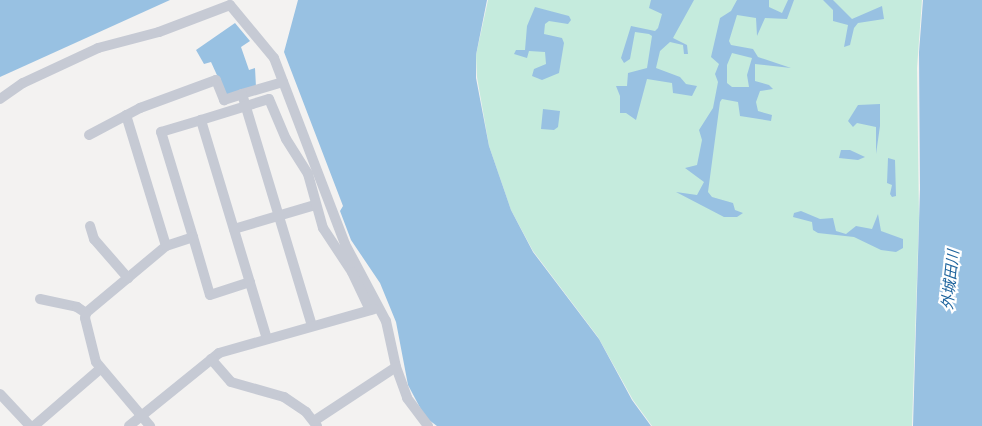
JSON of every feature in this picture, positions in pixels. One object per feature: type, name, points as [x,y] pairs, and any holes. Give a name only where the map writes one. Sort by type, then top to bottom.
[{"type":"street","points":[[0,99],[23,84],[98,48],[159,32],[228,4],[274,58],[345,244],[375,309]]},
{"type":"street","points":[[89,135],[126,115],[216,80],[224,100],[283,82]]},
{"type":"street","points":[[242,94],[312,326]]},
{"type":"street","points":[[250,282],[210,295],[161,132],[269,99],[286,139],[308,174],[323,228],[375,309],[386,320],[396,367],[407,398],[428,426]]},
{"type":"street","points":[[126,115],[166,246]]},
{"type":"street","points":[[201,120],[267,339]]},
{"type":"street","points":[[234,229],[316,204]]},
{"type":"street","points":[[90,226],[94,239],[128,278]]},
{"type":"street","points":[[86,313],[166,246],[193,237]]},
{"type":"street","points":[[40,299],[77,307],[86,313],[93,354],[100,369],[150,426]]},
{"type":"street","points":[[129,426],[219,353],[375,309]]},
{"type":"street","points":[[211,359],[231,382],[284,397],[316,423],[396,367]]},
{"type":"street","points":[[34,426],[100,369]]},
{"type":"street","points":[[0,394],[30,426]]},
{"type":"green space","points":[[488,0],[922,0],[917,68],[919,219],[912,426],[652,426],[633,400],[598,337],[533,251],[511,210],[489,146],[477,77],[476,55]]},
{"type":"water","points":[[0,0],[170,0],[0,77]]},
{"type":"water","points":[[298,0],[487,0],[476,55],[476,78],[489,146],[511,210],[533,252],[599,339],[632,400],[651,426],[437,426],[425,417],[408,385],[396,322],[380,283],[351,240],[340,211],[343,206],[284,52]]},
{"type":"water","points":[[651,0],[694,0],[673,38],[687,45],[688,54],[684,54],[683,45],[670,42],[660,51],[656,68],[680,77],[686,84],[697,86],[692,96],[673,93],[672,83],[647,79],[636,120],[626,113],[620,113],[620,96],[616,86],[627,86],[628,73],[647,68],[652,36],[649,34],[635,32],[630,59],[624,63],[621,58],[631,26],[655,31],[658,28],[662,14],[649,8]]},
{"type":"water","points":[[737,0],[769,0],[769,7],[782,13],[788,0],[794,0],[787,19],[765,18],[757,36],[756,18],[737,15],[729,41],[731,45],[753,49],[758,57],[791,68],[755,64],[755,81],[769,85],[773,89],[760,91],[756,102],[758,111],[772,115],[771,121],[740,116],[738,102],[722,99],[720,102],[708,192],[712,197],[733,203],[735,210],[743,213],[737,217],[724,217],[676,192],[697,195],[704,182],[685,168],[697,165],[702,140],[699,130],[713,108],[718,82],[715,74],[719,64],[711,57],[720,18],[731,11]],"holes":[[[732,53],[752,58],[747,75],[749,87],[732,87],[727,83],[727,65]]]},
{"type":"water","points":[[823,0],[833,0],[852,19],[882,6],[884,19],[858,23],[854,28],[850,45],[844,47],[848,25],[833,21],[833,10]]},
{"type":"water","name":"外城田川","points":[[923,0],[982,0],[982,426],[913,426],[920,189],[919,52]]},
{"type":"water","points":[[535,7],[569,16],[571,20],[568,24],[549,21],[545,24],[544,34],[562,38],[564,43],[559,73],[542,80],[532,76],[534,69],[546,64],[545,52],[529,51],[527,58],[514,54],[516,50],[525,50],[527,26]]},
{"type":"water","points":[[235,23],[250,41],[241,47],[249,70],[255,68],[256,87],[226,95],[211,62],[204,64],[196,50]]},
{"type":"water","points":[[880,104],[880,126],[876,154],[876,127],[857,123],[853,127],[848,121],[858,105]]},
{"type":"water","points":[[543,109],[560,111],[558,127],[554,130],[541,129]]},
{"type":"water","points":[[841,150],[850,150],[865,157],[858,160],[839,158]]},
{"type":"water","points":[[888,158],[895,160],[896,196],[892,197],[890,194],[892,185],[887,183]]},
{"type":"water","points":[[801,211],[820,219],[833,218],[836,231],[846,234],[856,226],[872,229],[878,214],[881,231],[903,239],[903,248],[896,252],[881,250],[854,237],[818,233],[813,230],[812,222],[793,217],[794,213]]}]
